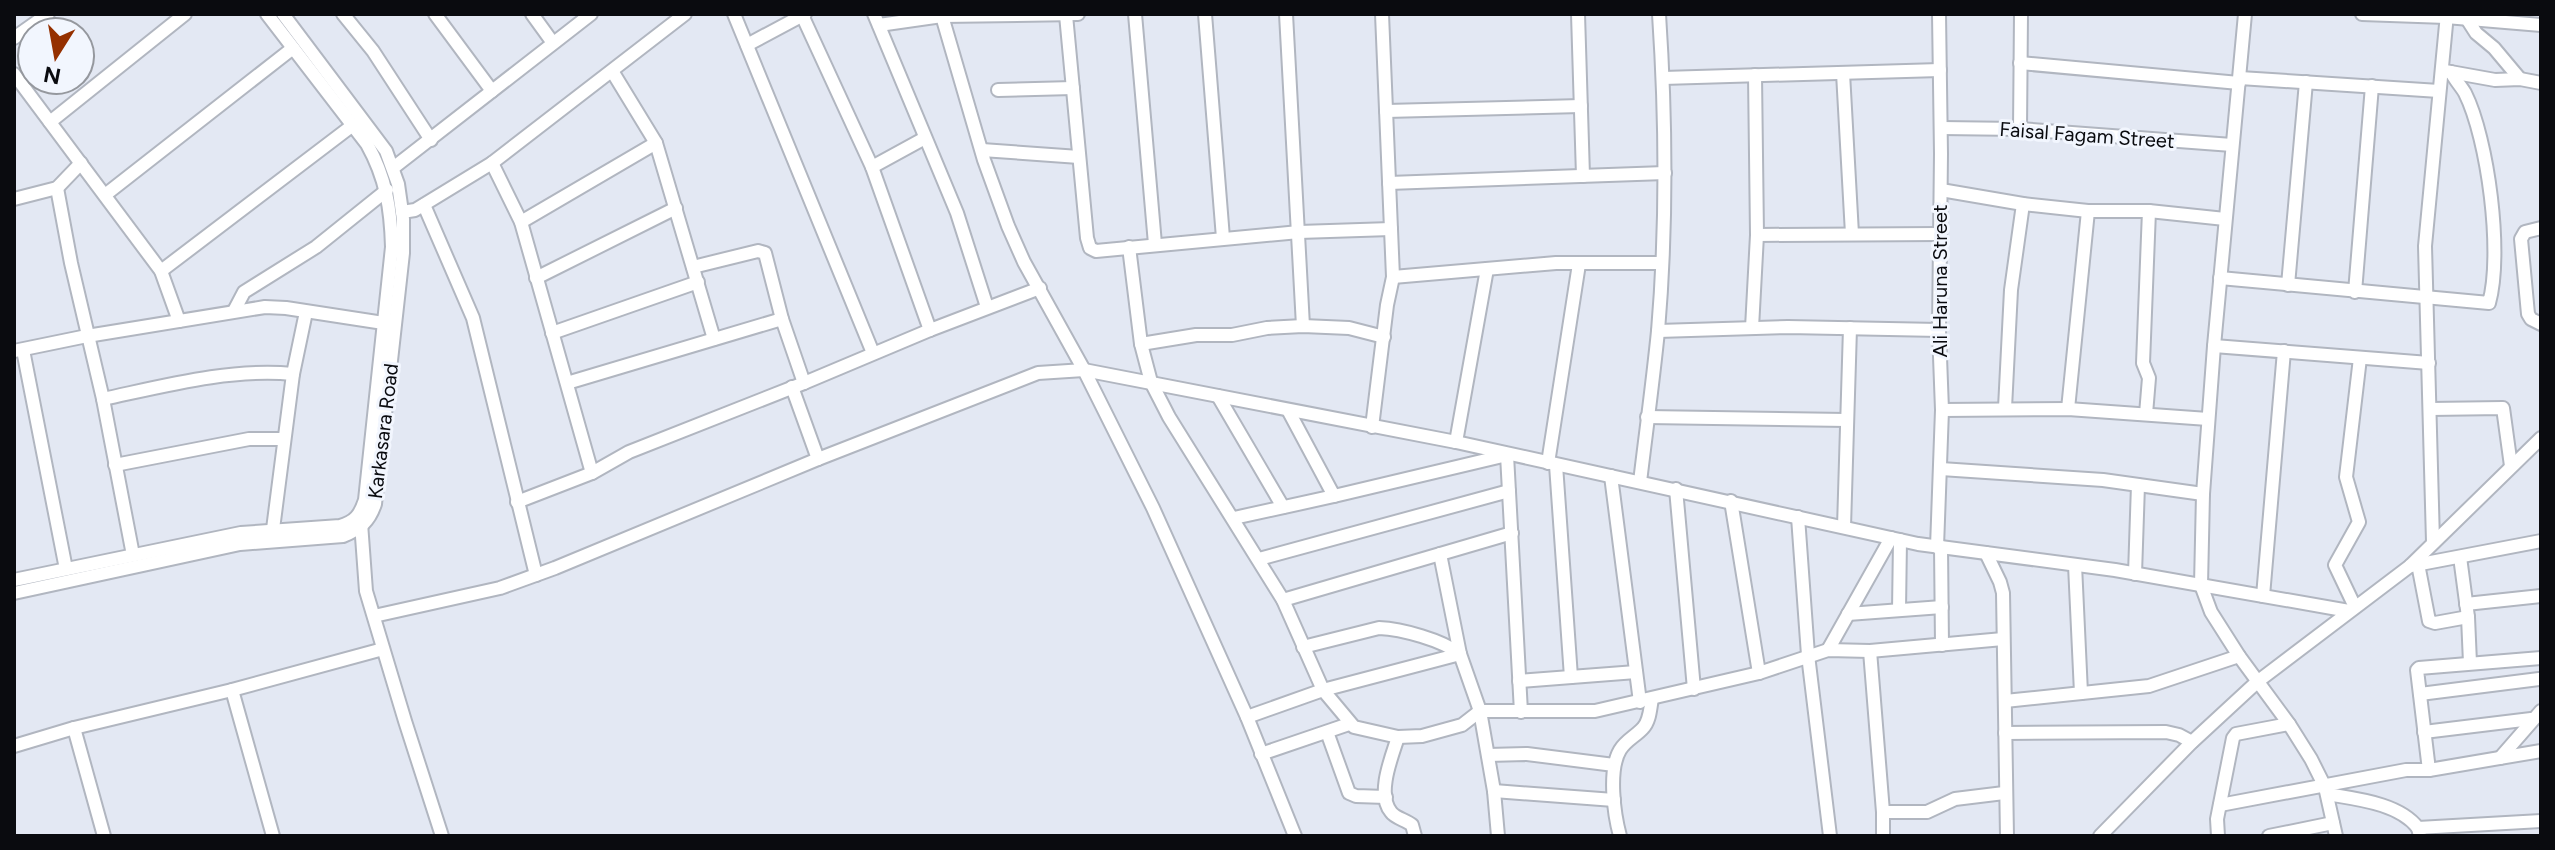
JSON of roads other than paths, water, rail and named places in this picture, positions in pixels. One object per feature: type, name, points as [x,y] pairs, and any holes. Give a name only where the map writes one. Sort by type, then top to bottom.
[{"type":"street","points":[[50,122],[185,14]]},
{"type":"street","name":"Karkasara Road","points":[[14,593],[240,544],[343,536],[361,527],[371,516],[375,504],[389,324],[392,247],[387,190],[377,161],[353,125],[267,14]]},
{"type":"street","name":"Karkasara Road","points":[[14,580],[205,539],[273,529],[340,526],[360,513],[365,500],[389,324],[403,253],[402,212],[393,168],[386,151],[283,14]]},
{"type":"street","points":[[343,14],[373,51],[431,140]]},
{"type":"street","points":[[435,14],[492,91]]},
{"type":"street","points":[[532,14],[553,43]]},
{"type":"street","points":[[393,168],[591,14]]},
{"type":"street","points":[[402,212],[415,210],[492,163],[685,14]]},
{"type":"street","points":[[734,14],[873,353]]},
{"type":"street","points":[[987,307],[957,213],[877,20],[1078,14]]},
{"type":"street","points":[[1135,14],[1155,244]]},
{"type":"street","points":[[1205,14],[1223,238]]},
{"type":"street","points":[[1286,14],[1303,326]]},
{"type":"street","points":[[1372,427],[1393,277],[1382,14]]},
{"type":"street","points":[[1578,14],[1583,176]]},
{"type":"street","points":[[1640,482],[1658,331],[1662,263],[1665,173],[1659,14]]},
{"type":"street","name":"Ali Haruna Street","points":[[1939,14],[1942,410],[1939,547],[1942,645]]},
{"type":"street","points":[[2020,129],[2021,14]]},
{"type":"street","points":[[2245,14],[2208,419],[2201,585],[2211,612],[2311,759],[2326,790],[2335,829],[2269,836]]},
{"type":"street","points":[[2362,14],[2446,16],[2541,25]]},
{"type":"street","points":[[747,45],[804,15],[872,167],[930,330]]},
{"type":"street","points":[[1066,15],[1090,248],[1096,251],[1299,232],[1391,229]]},
{"type":"street","points":[[942,16],[1008,226],[1153,508],[1247,717],[1295,836]]},
{"type":"street","points":[[2433,542],[2425,246],[2439,91],[2446,72],[2446,16]]},
{"type":"street","points":[[2467,19],[2476,33],[2494,48],[2520,79]]},
{"type":"street","points":[[105,195],[293,48]]},
{"type":"street","points":[[2020,63],[2439,91]]},
{"type":"street","points":[[1663,78],[1940,70]]},
{"type":"street","points":[[612,71],[656,143],[714,339]]},
{"type":"street","points":[[2446,72],[2541,83]]},
{"type":"street","points":[[2220,278],[2426,299],[2486,303],[2490,300],[2493,232],[2486,158],[2465,94],[2446,72]]},
{"type":"street","points":[[1843,73],[1852,234]]},
{"type":"street","points":[[14,74],[161,271],[179,321]]},
{"type":"street","points":[[1752,328],[1757,235],[1755,75]]},
{"type":"street","points":[[2288,285],[2306,82]]},
{"type":"street","points":[[2355,292],[2372,86]]},
{"type":"street","points":[[998,90],[1073,88]]},
{"type":"street","points":[[1386,111],[1581,106]]},
{"type":"street","points":[[161,271],[353,125]]},
{"type":"street","name":"Faisal Fagam Street","points":[[1941,128],[2020,129],[2232,145]]},
{"type":"street","points":[[872,167],[925,138]]},
{"type":"street","points":[[521,222],[656,143]]},
{"type":"street","points":[[982,150],[1079,157]]},
{"type":"street","points":[[14,199],[57,188],[81,163]]},
{"type":"street","points":[[492,163],[521,222],[592,473]]},
{"type":"street","points":[[1389,183],[1665,173]]},
{"type":"street","points":[[57,188],[133,555]]},
{"type":"street","points":[[234,311],[244,292],[316,247],[387,190]]},
{"type":"street","points":[[1941,190],[2088,211],[2149,211],[2225,219]]},
{"type":"street","points":[[2005,408],[2011,290],[2023,204]]},
{"type":"street","points":[[424,205],[473,318],[536,575]]},
{"type":"street","points":[[536,278],[676,208]]},
{"type":"street","points":[[2068,409],[2088,211]]},
{"type":"street","points":[[2146,414],[2149,378],[2143,363],[2149,211]]},
{"type":"street","points":[[2541,228],[2525,232],[2521,239],[2528,314],[2541,324]]},
{"type":"street","points":[[1757,235],[1940,234]]},
{"type":"street","points":[[1129,247],[1141,344],[1151,382],[1169,417],[1283,600],[1323,690],[1349,724],[1360,730],[1398,737],[1440,732],[1471,720],[1480,711],[1595,711],[1759,673],[1828,650],[1870,651],[2003,639]]},
{"type":"street","points":[[693,267],[762,250],[765,253],[818,459]]},
{"type":"street","points":[[1393,277],[1556,263],[1662,263]]},
{"type":"street","points":[[1571,677],[1552,464],[1579,264]]},
{"type":"street","points":[[1456,442],[1487,269]]},
{"type":"street","points":[[552,333],[698,282]]},
{"type":"street","points":[[517,502],[592,473],[629,452],[1040,288]]},
{"type":"street","points":[[66,569],[18,351],[87,336],[265,307],[389,324]]},
{"type":"street","points":[[273,529],[293,374],[306,312]]},
{"type":"street","points":[[567,383],[782,319]]},
{"type":"street","points":[[1141,344],[1196,335],[1232,335],[1267,328],[1303,326],[1349,328],[1384,337]]},
{"type":"street","points":[[1658,331],[1752,328],[1939,330]]},
{"type":"street","points":[[1844,527],[1850,328]]},
{"type":"street","points":[[2214,346],[2429,363]]},
{"type":"street","points":[[2263,596],[2284,351]]},
{"type":"street","points":[[2352,609],[2335,565],[2359,522],[2346,477],[2360,358]]},
{"type":"street","points":[[374,616],[500,588],[1038,373],[1063,369],[1151,382],[1456,442],[1896,539],[2352,609]]},
{"type":"street","points":[[103,399],[249,373],[293,374]]},
{"type":"street","points":[[1218,396],[1283,507]]},
{"type":"street","points":[[2430,409],[2503,408],[2511,466]]},
{"type":"street","points":[[1942,410],[2068,409],[2208,419]]},
{"type":"street","points":[[1288,410],[1334,496]]},
{"type":"street","points":[[1647,417],[1847,420]]},
{"type":"street","points":[[2100,836],[2192,742],[2257,682],[2414,565],[2433,542],[2541,438]]},
{"type":"street","points":[[115,465],[249,439],[284,439]]},
{"type":"street","points":[[1234,518],[1507,455]]},
{"type":"street","points":[[1507,455],[1521,712]]},
{"type":"street","points":[[1941,469],[2103,480],[2203,494]]},
{"type":"street","points":[[1611,476],[1636,672],[1646,700],[1647,721],[1625,744],[1614,765],[1614,814],[1620,836]]},
{"type":"street","points":[[2135,574],[2138,485]]},
{"type":"street","points":[[1676,489],[1694,689]]},
{"type":"street","points":[[1259,559],[1509,491]]},
{"type":"street","points":[[1731,501],[1759,673]]},
{"type":"street","points":[[360,513],[366,591],[442,836]]},
{"type":"street","points":[[1798,517],[1808,655],[1830,836]]},
{"type":"street","points":[[1283,600],[1512,533]]},
{"type":"street","points":[[1896,539],[1899,610]]},
{"type":"street","points":[[1828,650],[1896,539]]},
{"type":"street","points":[[2414,565],[2541,541]]},
{"type":"street","points":[[1986,553],[2003,593],[2007,836]]},
{"type":"street","points":[[1440,554],[1460,654],[1480,711],[1494,791],[1498,836]]},
{"type":"street","points":[[2460,557],[2470,663]]},
{"type":"street","points":[[2075,565],[2081,693]]},
{"type":"street","points":[[2414,565],[2429,621],[2435,623],[2467,611],[2541,596]]},
{"type":"street","points":[[1848,614],[1942,607]]},
{"type":"street","points":[[1303,647],[1379,628],[1391,628],[1453,648],[1460,654]]},
{"type":"street","points":[[14,746],[383,649]]},
{"type":"street","points":[[1870,651],[1883,836]]},
{"type":"street","points":[[1247,717],[1323,690],[1460,654]]},
{"type":"street","points":[[2005,701],[2149,686],[2239,656]]},
{"type":"street","points":[[2429,770],[2416,672],[2419,668],[2541,658]]},
{"type":"street","points":[[1519,681],[1636,672]]},
{"type":"street","points":[[2420,694],[2540,677]]},
{"type":"street","points":[[232,690],[273,836]]},
{"type":"street","points":[[2424,732],[2536,715]]},
{"type":"street","points":[[2500,758],[2536,715]]},
{"type":"street","points":[[1261,754],[1349,724]]},
{"type":"street","points":[[2218,836],[2217,819],[2231,743],[2236,734],[2289,724]]},
{"type":"street","points":[[74,728],[104,836]]},
{"type":"street","points":[[1327,732],[1349,793],[1386,797]]},
{"type":"street","points":[[2005,733],[2166,732],[2192,742]]},
{"type":"street","points":[[1398,737],[1385,780],[1386,797],[1393,814],[1412,825],[1415,836]]},
{"type":"street","points":[[2220,805],[2326,790],[2406,770],[2429,770],[2541,751]]},
{"type":"street","points":[[1488,755],[1527,754],[1614,765]]},
{"type":"street","points":[[2326,790],[2406,814],[2419,832],[2541,821]]},
{"type":"street","points":[[1494,791],[1614,800]]},
{"type":"street","points":[[1883,812],[1927,812],[1955,799],[2004,793]]}]
